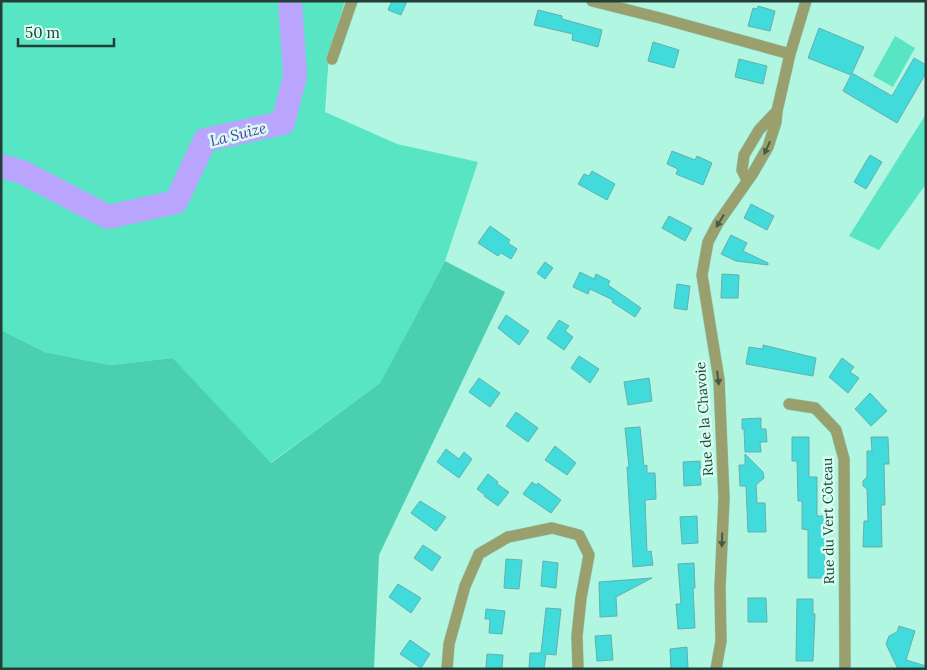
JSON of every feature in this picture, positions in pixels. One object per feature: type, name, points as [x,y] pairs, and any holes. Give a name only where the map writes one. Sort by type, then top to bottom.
[{"type":"street","points":[[332,59],[352,1]]},
{"type":"street","points":[[592,1],[790,54]]},
{"type":"street","name":"Rue de la Chavoie","points":[[716,669],[721,641],[720,588],[724,498],[719,380],[702,275],[708,242],[718,223],[746,180],[753,173],[768,147],[776,122],[790,54],[806,1]]},
{"type":"street","points":[[746,180],[742,170],[744,155],[759,130],[777,111]]},
{"type":"street","name":"Rue du Vert Côteau","points":[[789,404],[815,408],[836,430],[844,459],[845,669]]},
{"type":"street","points":[[447,669],[449,644],[465,586],[479,554],[508,538],[552,528],[579,535],[589,555],[581,598],[578,669]]},
{"type":"green space","points":[[1,1],[345,1],[329,53],[325,112],[397,144],[478,162],[445,261],[380,383],[270,463],[173,358],[110,365],[45,352],[1,330]]},
{"type":"green space","points":[[895,36],[915,48],[893,87],[873,76]]},
{"type":"green space","points":[[926,114],[926,184],[879,250],[849,236]]},
{"type":"green space","points":[[445,261],[505,292],[379,555],[374,669],[1,669],[1,330],[45,352],[110,365],[173,358],[271,463],[380,383]]},
{"type":"building","points":[[392,1],[407,1],[401,15],[388,10]]},
{"type":"building","points":[[758,6],[775,11],[770,31],[748,26],[753,8],[757,9]]},
{"type":"building","points":[[538,10],[602,30],[598,47],[572,40],[573,34],[534,25]]},
{"type":"building","points":[[819,28],[864,47],[852,73],[892,96],[914,58],[926,65],[926,73],[897,123],[843,91],[851,75],[808,58]]},
{"type":"building","points":[[653,42],[679,50],[674,68],[648,61]]},
{"type":"building","points":[[739,59],[767,66],[763,84],[735,77]]},
{"type":"building","points":[[672,151],[695,160],[697,156],[712,163],[703,185],[676,174],[678,169],[667,164]]},
{"type":"building","points":[[870,155],[882,162],[866,189],[854,182]]},
{"type":"building","points":[[592,171],[615,184],[607,200],[578,184],[584,174],[589,176]]},
{"type":"building","points":[[751,204],[774,216],[767,230],[744,218]]},
{"type":"building","points":[[669,216],[692,228],[685,241],[662,228]]},
{"type":"building","points":[[490,226],[510,240],[508,243],[517,249],[511,259],[501,253],[498,256],[478,243]]},
{"type":"building","points":[[731,235],[747,243],[743,251],[768,263],[768,265],[736,261],[721,254]]},
{"type":"building","points":[[545,262],[553,268],[545,279],[537,273]]},
{"type":"building","points":[[580,272],[594,279],[596,274],[610,281],[608,285],[641,308],[635,317],[612,302],[613,300],[590,289],[588,294],[573,287]]},
{"type":"building","points":[[722,274],[739,275],[738,298],[721,298]]},
{"type":"building","points":[[677,284],[690,286],[687,310],[674,308]]},
{"type":"building","points":[[506,315],[529,331],[519,345],[498,328]]},
{"type":"building","points":[[559,320],[569,326],[565,331],[573,337],[564,350],[547,338]]},
{"type":"building","points":[[763,345],[816,358],[813,376],[746,364],[749,347],[763,349]]},
{"type":"building","points":[[579,356],[599,369],[590,383],[571,368]]},
{"type":"building","points":[[842,358],[854,367],[850,372],[859,378],[848,393],[829,377]]},
{"type":"building","points":[[479,378],[500,393],[490,407],[469,392]]},
{"type":"building","points":[[649,378],[652,401],[628,405],[624,382]]},
{"type":"building","points":[[870,393],[887,411],[871,426],[855,409]]},
{"type":"building","points":[[516,412],[538,428],[528,442],[506,426]]},
{"type":"building","points":[[761,418],[761,429],[766,429],[767,442],[760,442],[761,452],[745,452],[742,419]]},
{"type":"building","points":[[640,427],[644,466],[647,465],[647,473],[655,473],[656,499],[645,500],[647,552],[651,551],[653,565],[633,567],[627,467],[629,467],[625,428]]},
{"type":"building","points":[[792,437],[809,437],[809,477],[817,477],[817,516],[824,516],[825,578],[808,578],[808,530],[802,529],[802,501],[798,501],[797,461],[792,461]]},
{"type":"building","points":[[871,437],[888,437],[889,464],[884,464],[885,505],[881,505],[882,547],[863,547],[864,521],[868,521],[867,489],[863,486],[863,481],[867,477],[867,451],[872,451]]},
{"type":"building","points":[[555,446],[576,463],[567,475],[545,460]]},
{"type":"building","points":[[446,449],[459,459],[464,452],[472,459],[459,478],[437,462]]},
{"type":"building","points":[[745,454],[763,472],[764,478],[756,485],[757,503],[765,503],[766,532],[748,532],[746,486],[740,486],[739,465],[745,465]]},
{"type":"building","points":[[700,461],[701,485],[684,486],[683,462]]},
{"type":"building","points":[[488,474],[498,482],[497,484],[509,492],[498,506],[477,489]]},
{"type":"building","points":[[532,482],[536,485],[538,483],[561,500],[551,513],[523,494]]},
{"type":"building","points":[[420,501],[446,517],[436,531],[411,513]]},
{"type":"building","points":[[697,516],[698,543],[682,544],[680,517]]},
{"type":"building","points":[[423,545],[441,557],[432,571],[414,558]]},
{"type":"building","points":[[506,559],[522,560],[519,589],[504,588]]},
{"type":"building","points":[[543,561],[558,563],[556,588],[541,586]]},
{"type":"building","points":[[694,563],[695,628],[678,629],[676,604],[681,604],[678,564]]},
{"type":"building","points":[[652,578],[616,597],[617,616],[600,617],[599,582]]},
{"type":"building","points":[[398,584],[421,598],[411,613],[389,597]]},
{"type":"building","points":[[748,598],[766,598],[767,622],[748,622]]},
{"type":"building","points":[[797,599],[813,599],[813,614],[815,614],[813,661],[796,661]]},
{"type":"building","points":[[546,608],[561,609],[556,655],[546,654],[544,669],[529,669],[530,653],[541,653]]},
{"type":"building","points":[[486,609],[505,611],[502,634],[489,633],[490,619],[485,619]]},
{"type":"building","points":[[899,626],[915,631],[906,660],[926,666],[926,669],[898,669],[886,644],[889,636],[897,632]]},
{"type":"building","points":[[611,635],[613,660],[597,661],[595,636]]},
{"type":"building","points":[[410,640],[430,654],[421,668],[400,654]]},
{"type":"building","points":[[687,647],[688,669],[671,669],[670,649]]},
{"type":"building","points":[[487,654],[503,655],[502,669],[486,669]]},
{"type":"waterway","name":"La Suize","points":[[1,166],[22,172],[108,217],[176,202],[205,140],[283,123],[295,76],[290,1]]}]
